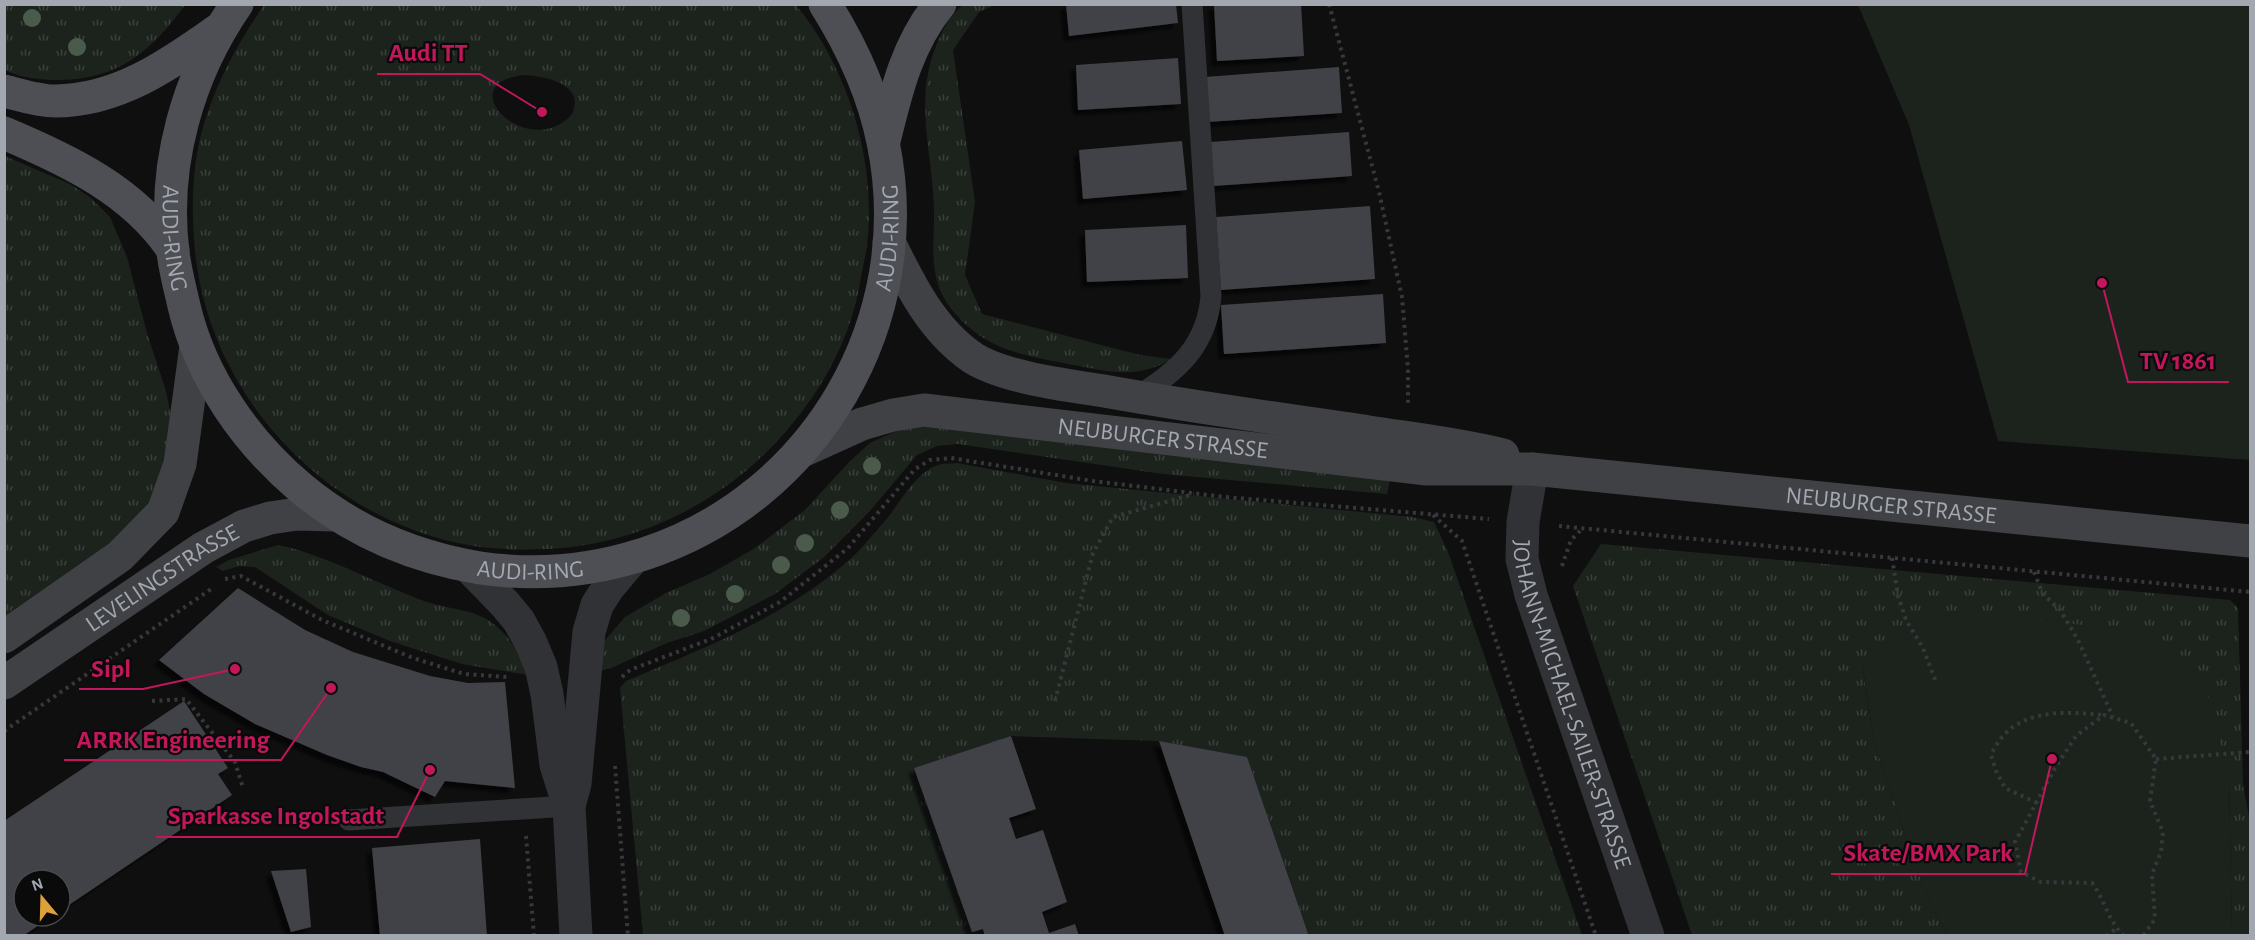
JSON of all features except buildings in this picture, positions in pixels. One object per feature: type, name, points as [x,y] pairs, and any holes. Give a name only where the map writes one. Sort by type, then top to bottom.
[{"type":"main road","name":"AUDI-RING","points":[[230,16],[194,85],[177,150],[172,194],[172,250],[186,315],[196,346],[226,404],[247,433],[291,480],[335,515],[353,526],[404,549],[468,566],[500,571],[568,570],[602,565],[666,546],[696,533],[752,498],[800,452],[821,427],[840,399],[869,338],[885,275],[890,242],[889,176],[884,142],[864,78],[851,49],[825,4]]},
{"type":"main road","points":[[884,142],[895,98],[913,45],[927,20],[940,4]]},
{"type":"main road","points":[[4,91],[52,101],[85,99],[118,90],[184,54],[230,16]]},
{"type":"main road","points":[[4,133],[42,149],[101,181],[148,218],[161,232],[172,250]]},
{"type":"main road","name":"NEUBURGER STRASSE","points":[[890,242],[920,302],[934,322],[960,348],[975,359],[1022,376],[1403,452]]},
{"type":"main road","name":"LEVELINGSTRASSE","points":[[4,637],[120,556],[164,512],[180,464],[196,346]]},
{"type":"main road","name":"NEUBURGER STRASSE","points":[[800,452],[862,424],[893,415],[924,410],[1403,452],[1435,441],[1503,455],[1532,469],[2250,541]]},
{"type":"main road","name":"LEVELINGSTRASSE","points":[[4,683],[203,548],[244,526],[270,518],[297,514],[335,515]]},
{"type":"street","name":"JOHANN-MICHAEL-SAILER-STRASSE","points":[[1532,469],[1523,522],[1522,559],[1530,595],[1648,936]]},
{"type":"street","points":[[569,806],[575,784],[589,633],[597,605],[634,557]]},
{"type":"street","points":[[468,566],[519,621],[541,667],[547,694],[556,765],[569,806],[576,936]]},
{"type":"lane","points":[[1136,397],[1163,379],[1185,360],[1199,339],[1209,316],[1211,296],[1192,4]]},
{"type":"lane","points":[[349,820],[569,806]]},
{"type":"path","points":[[1329,4],[1379,192],[1402,297],[1408,369],[1408,415],[1403,452],[1390,510]]},
{"type":"path","points":[[582,693],[609,689],[630,670],[711,639],[780,602],[848,548],[915,469],[930,460],[951,458],[1093,481],[1197,493],[2250,592]]},
{"type":"path","points":[[1055,701],[1093,553],[1113,517],[1197,493]]},
{"type":"path","points":[[1433,514],[1462,541],[1596,936]]},
{"type":"path","points":[[1892,558],[1898,596],[1906,620],[1923,648],[1936,682]]},
{"type":"path","points":[[2033,571],[2043,594],[2060,610],[2078,640],[2113,717]]},
{"type":"path","points":[[4,731],[225,579],[241,576],[322,620],[413,657],[464,674],[509,677]]},
{"type":"path","points":[[152,701],[186,699],[235,762],[243,788]]},
{"type":"path","points":[[2037,802],[2005,788],[1996,771],[1991,755],[1996,742],[2013,726],[2034,717],[2062,712],[2104,715],[2132,723],[2156,759],[2150,801],[2163,832],[2161,852],[2152,874],[2156,919],[2143,936]]},
{"type":"path","points":[[2104,715],[2076,736],[2015,842],[2021,872],[2041,882],[2092,883],[2100,894],[2116,929],[2124,936]]},
{"type":"path","points":[[2156,759],[2250,752]]},
{"type":"path","points":[[614,759],[628,936]]},
{"type":"path","points":[[2106,936],[2116,929]]},
{"type":"green space","points":[[4,5],[185,5],[160,36],[146,49],[117,68],[81,78],[45,80],[5,70]]},
{"type":"green space","points":[[264,5],[796,5],[815,30],[844,87],[855,118],[868,182],[867,246],[860,283],[846,334],[822,382],[774,445],[733,481],[685,512],[659,524],[605,541],[549,549],[481,547],[458,543],[406,527],[358,503],[314,472],[276,434],[244,391],[219,344],[202,293],[193,216],[198,148],[216,91]],"holes":[[[524,75],[558,82],[572,92],[575,99],[573,113],[563,122],[546,129],[529,129],[513,123],[500,113],[493,102],[494,90],[503,81]]]},
{"type":"green space","points":[[963,5],[995,5],[979,12],[953,50],[975,202],[965,275],[982,314],[1140,355],[1171,359],[1148,369],[1124,372],[1099,370],[1023,355],[979,335],[953,311],[944,299],[935,274],[933,186],[926,126],[926,87],[938,40],[950,18]]},
{"type":"green space","points":[[1858,5],[2250,5],[2250,460],[1998,441],[1909,125]]},
{"type":"green space","points":[[5,156],[70,184],[91,198],[110,217],[127,257],[147,333],[166,391],[171,416],[172,446],[153,500],[124,533],[5,622]]},
{"type":"green space","points":[[923,423],[1391,475],[1387,494],[1163,474],[958,444],[937,446],[917,455],[870,511],[823,558],[775,594],[704,631],[667,643],[611,668],[596,672],[600,646],[625,617],[666,593],[710,574],[755,548],[805,510],[850,461],[870,443],[903,428]]},
{"type":"green space","points":[[957,463],[1066,483],[1412,517],[1434,522],[1448,552],[1582,935],[1309,935],[1247,757],[1158,741],[1011,736],[914,768],[972,932],[983,929],[985,935],[643,935],[620,688],[626,681],[742,630],[797,599],[858,552],[885,521],[908,489],[922,475],[938,465]]},
{"type":"green space","points":[[1601,544],[2230,600],[2238,608],[2243,785],[2250,822],[2250,935],[2232,935],[2229,777],[1863,669],[1874,742],[1927,897],[1948,935],[1692,935],[1573,586]]},
{"type":"green space","points":[[278,545],[334,563],[427,602],[481,616],[495,625],[507,638],[521,659],[528,675],[462,664],[390,641],[328,615],[255,567],[239,566],[223,571],[216,567],[229,560]]},
{"type":"green space","points":[[1963,610],[2131,631],[2202,675],[2229,777],[2232,935],[1948,935],[1927,897],[1874,742],[1863,668],[1903,626]]},
{"type":"place","name":"Audi TT","points":[[542,112]]},
{"type":"place","name":"TV 1861","points":[[2102,283]]},
{"type":"place","name":"Sipl","points":[[235,669]]},
{"type":"place","name":"ARRK Engineering","points":[[331,688]]},
{"type":"place","name":"Skate/BMX Park","points":[[2052,759]]},
{"type":"place","name":"Sparkasse Ingolstadt","points":[[430,770]]}]
